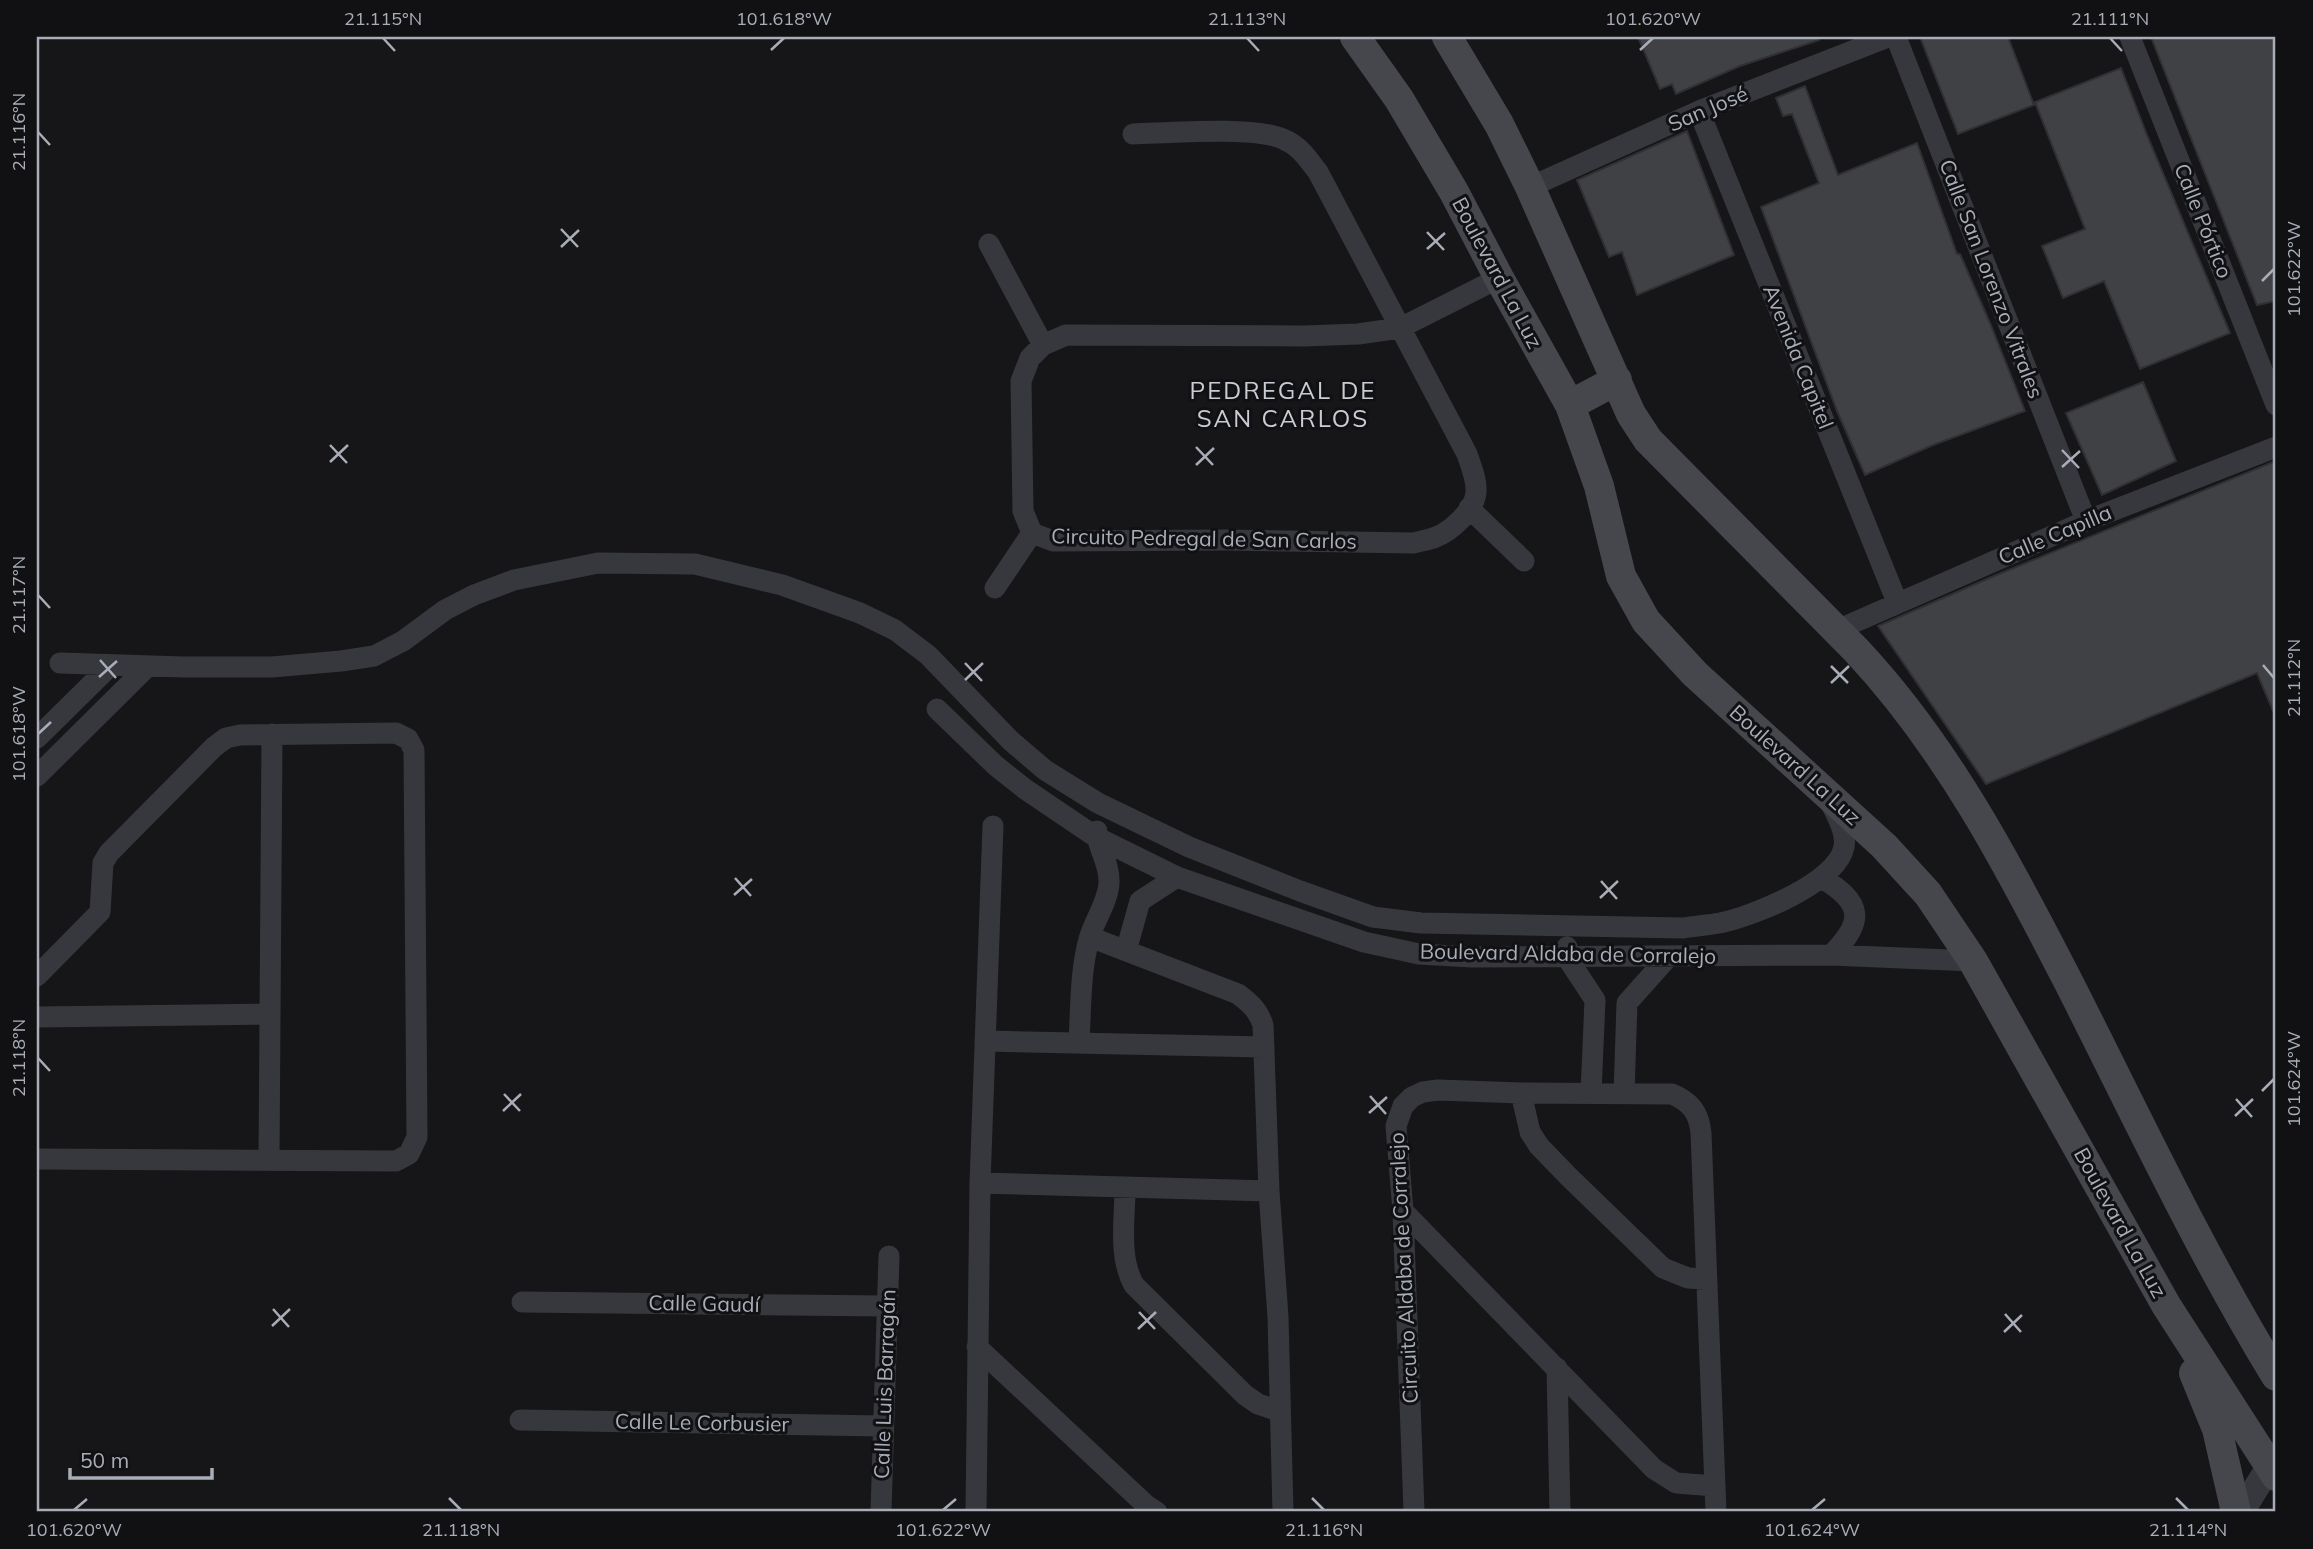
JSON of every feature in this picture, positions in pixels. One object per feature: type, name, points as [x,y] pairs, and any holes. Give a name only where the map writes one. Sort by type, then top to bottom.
[{"type":"main road","name":"Boulevard La Luz","points":[[1355,37],[1399,99],[1454,192],[1570,405],[1599,485],[1621,576],[1646,621],[1695,674],[1904,866],[1928,894],[1972,961],[2166,1305],[2274,1466]]},
{"type":"main road","points":[[1447,37],[1492,112],[1530,187],[1631,414],[1648,440],[1880,675],[1925,732],[1997,848],[2036,918],[2210,1260],[2265,1346],[2276,1376]]},
{"type":"main road","points":[[1570,405],[1616,380]]},
{"type":"main road","points":[[2166,1305],[2217,1429],[2239,1512]]},
{"type":"street","name":"San José","points":[[1530,187],[1699,111],[1888,37]]},
{"type":"street","name":"Calle San Lorenzo Vitrales","points":[[1896,37],[2086,520]]},
{"type":"street","name":"Calle Pórtico","points":[[2130,37],[2276,405]]},
{"type":"street","name":"Avenida Capitel","points":[[1699,111],[1897,602]]},
{"type":"street","points":[[1133,134],[1248,133],[1282,138],[1300,149],[1318,172],[1467,454],[1476,494],[1469,508],[1524,561]]},
{"type":"street","points":[[989,244],[1043,345],[1066,335],[1304,336],[1358,334],[1400,328],[1499,278]]},
{"type":"street","name":"Circuito Pedregal de San Carlos","points":[[1043,345],[1030,358],[1021,381],[1023,511],[1032,533],[1053,541],[1414,543],[1436,537],[1469,508]]},
{"type":"street","name":"Calle Capilla","points":[[1837,630],[2086,520],[2276,447]]},
{"type":"street","points":[[995,588],[1032,533]]},
{"type":"street","name":"Boulevard Aldaba de Corralejo","points":[[60,663],[272,667],[374,656],[403,641],[445,611],[474,595],[514,580],[598,563],[695,564],[782,585],[860,613],[895,631],[928,654],[1011,741],[1045,770],[1098,803],[1189,847],[1373,916],[1421,923],[1683,928],[1722,923],[1771,905],[1822,878],[1839,860],[1844,845],[1842,828],[1826,793]]},
{"type":"street","points":[[37,738],[111,665]]},
{"type":"street","points":[[37,776],[148,666]]},
{"type":"street","name":"Boulevard Aldaba de Corralejo","points":[[937,709],[996,766],[1096,837],[1177,877],[1364,942],[1419,954],[1472,957],[1832,955],[1972,961]]},
{"type":"street","points":[[37,976],[100,912],[103,863],[109,853],[226,738],[272,734],[396,733],[408,739],[414,750],[417,1137],[409,1154],[396,1161],[37,1159]]},
{"type":"street","points":[[270,1160],[272,734]]},
{"type":"street","points":[[1079,1042],[1084,963],[1090,937],[1109,887],[1109,872],[1096,837],[1098,803]]},
{"type":"street","points":[[976,1512],[980,1183],[993,826]]},
{"type":"street","points":[[1126,951],[1140,901],[1177,877]]},
{"type":"street","points":[[1822,878],[1846,895],[1853,906],[1855,918],[1853,929],[1832,955]]},
{"type":"street","points":[[1109,887],[1140,901]]},
{"type":"street","points":[[1568,927],[1566,956],[1595,1000],[1591,1093]]},
{"type":"street","points":[[1090,937],[1238,994],[1252,1005],[1259,1015],[1264,1047],[1269,1191],[1278,1317],[1283,1512]]},
{"type":"street","points":[[1624,1094],[1627,1003],[1669,956]]},
{"type":"street","points":[[1595,1000],[1627,1003]]},
{"type":"street","points":[[37,1017],[270,1014]]},
{"type":"street","points":[[985,1041],[1264,1047]]},
{"type":"street","name":"Circuito Aldaba de Corralejo","points":[[1414,1512],[1403,1211],[1396,1126],[1404,1106],[1412,1097],[1438,1090],[1521,1094],[1672,1094],[1692,1106],[1699,1119],[1716,1512]]},
{"type":"street","points":[[1521,1094],[1530,1132],[1539,1146],[1568,1176],[1663,1268],[1688,1278],[1706,1279]]},
{"type":"street","points":[[980,1183],[1269,1191]]},
{"type":"street","points":[[1125,1188],[1124,1259],[1134,1285],[1245,1395],[1258,1404],[1279,1411]]},
{"type":"street","points":[[1403,1211],[1661,1475],[1686,1485],[1715,1486]]},
{"type":"street","name":"Calle Luis Barragán","points":[[881,1512],[889,1256]]},
{"type":"street","name":"Calle Gaudí","points":[[522,1302],[886,1306]]},
{"type":"street","points":[[977,1347],[1146,1505],[1157,1512]]},
{"type":"street","points":[[1557,1368],[1560,1512]]},
{"type":"street","name":"Calle Le Corbusier","points":[[520,1420],[883,1426]]},
{"type":"street","points":[[2239,1512],[2274,1466]]},
{"type":"building","points":[[1638,37],[1818,37],[1819,40],[1740,66],[1676,94],[1672,84],[1660,89]]},
{"type":"building","points":[[1920,37],[2008,37],[2034,105],[1958,134]]},
{"type":"building","points":[[2151,37],[2276,37],[2276,301],[2257,305]]},
{"type":"building","points":[[2121,68],[2230,333],[2140,369],[2104,281],[2063,298],[2042,246],[2085,229],[2035,102]]},
{"type":"building","points":[[1805,86],[1838,175],[1917,143],[1957,254],[1960,254],[1990,323],[2025,411],[1933,445],[1865,475],[1837,411],[1761,207],[1819,183],[1792,114],[1783,116],[1776,98]]},
{"type":"building","points":[[1687,131],[1734,255],[1637,295],[1622,252],[1609,257],[1577,180]]},
{"type":"building","points":[[2143,382],[2176,461],[2102,495],[2066,413]]},
{"type":"building","points":[[2273,462],[2276,470],[2276,718],[2257,673],[1986,784],[1878,626]]},
{"type":"district","name":"PEDREGAL DE SAN CARLOS","points":[[1283,405]]}]
